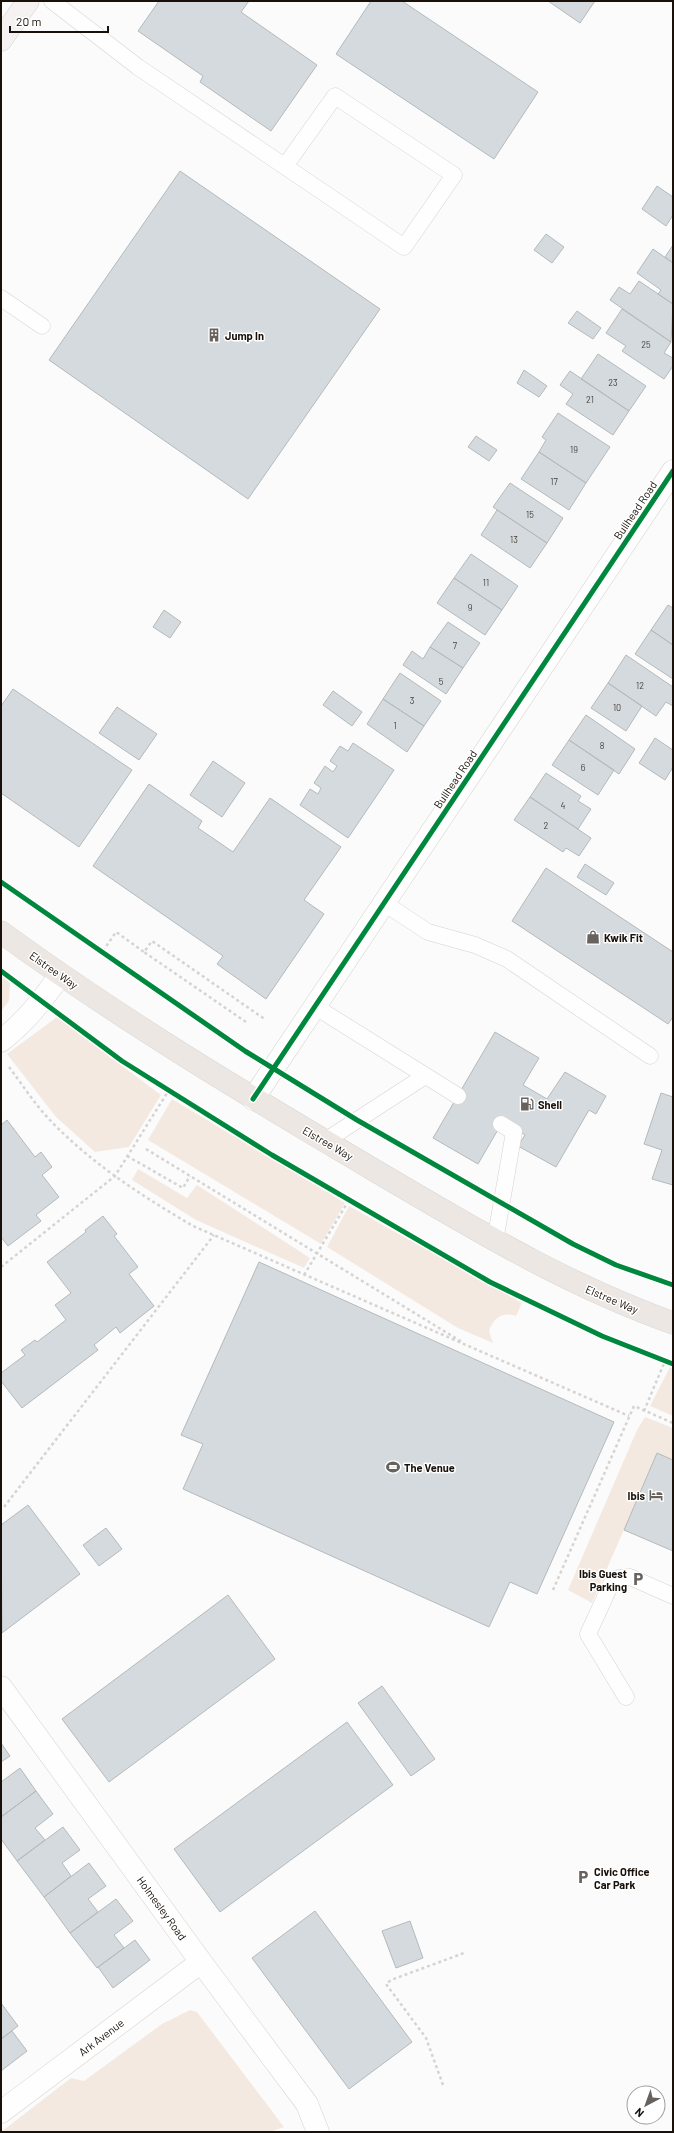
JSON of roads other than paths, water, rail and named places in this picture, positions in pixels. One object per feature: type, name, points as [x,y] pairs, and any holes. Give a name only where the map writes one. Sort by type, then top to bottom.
[{"type":"main road","name":"Elstree Way","points":[[1,932],[60,975],[253,1099],[495,1240],[572,1282],[630,1308],[673,1323]]},
{"type":"street","points":[[1,40],[28,1]]},
{"type":"street","name":"Bullhead Road","points":[[253,1099],[673,471]]},
{"type":"street","points":[[1,1041],[24,1023],[60,975]]},
{"type":"street","name":"Holmesley Road","points":[[1,1686],[201,1962],[307,2104],[318,2132]]},
{"type":"street","name":"Ark Avenue","points":[[1,2112],[201,1962]]},
{"type":"lane","points":[[52,1],[138,67],[404,247],[454,175],[334,96],[286,166]]},
{"type":"lane","points":[[1,298],[42,326]]},
{"type":"lane","points":[[384,903],[428,932],[475,945],[506,959],[650,1056]]},
{"type":"lane","points":[[314,1006],[458,1096]]},
{"type":"lane","points":[[325,1141],[425,1076]]},
{"type":"lane","points":[[495,1240],[514,1132],[501,1124]]},
{"type":"lane","points":[[626,1697],[588,1634],[611,1584],[618,1578],[630,1577],[673,1596]]},
{"type":"place","name":"Jump In","points":[[214,335]]},
{"type":"place","name":"Kwik Fit","points":[[593,937]]},
{"type":"place","name":"Shell","points":[[527,1104]]},
{"type":"place","name":"The Venue","points":[[393,1467]]},
{"type":"place","name":"Ibis","points":[[656,1495]]},
{"type":"place","name":"Ibis Guest Parking","points":[[638,1579]]},
{"type":"place","name":"Civic Office Car Park","points":[[583,1877]]}]
